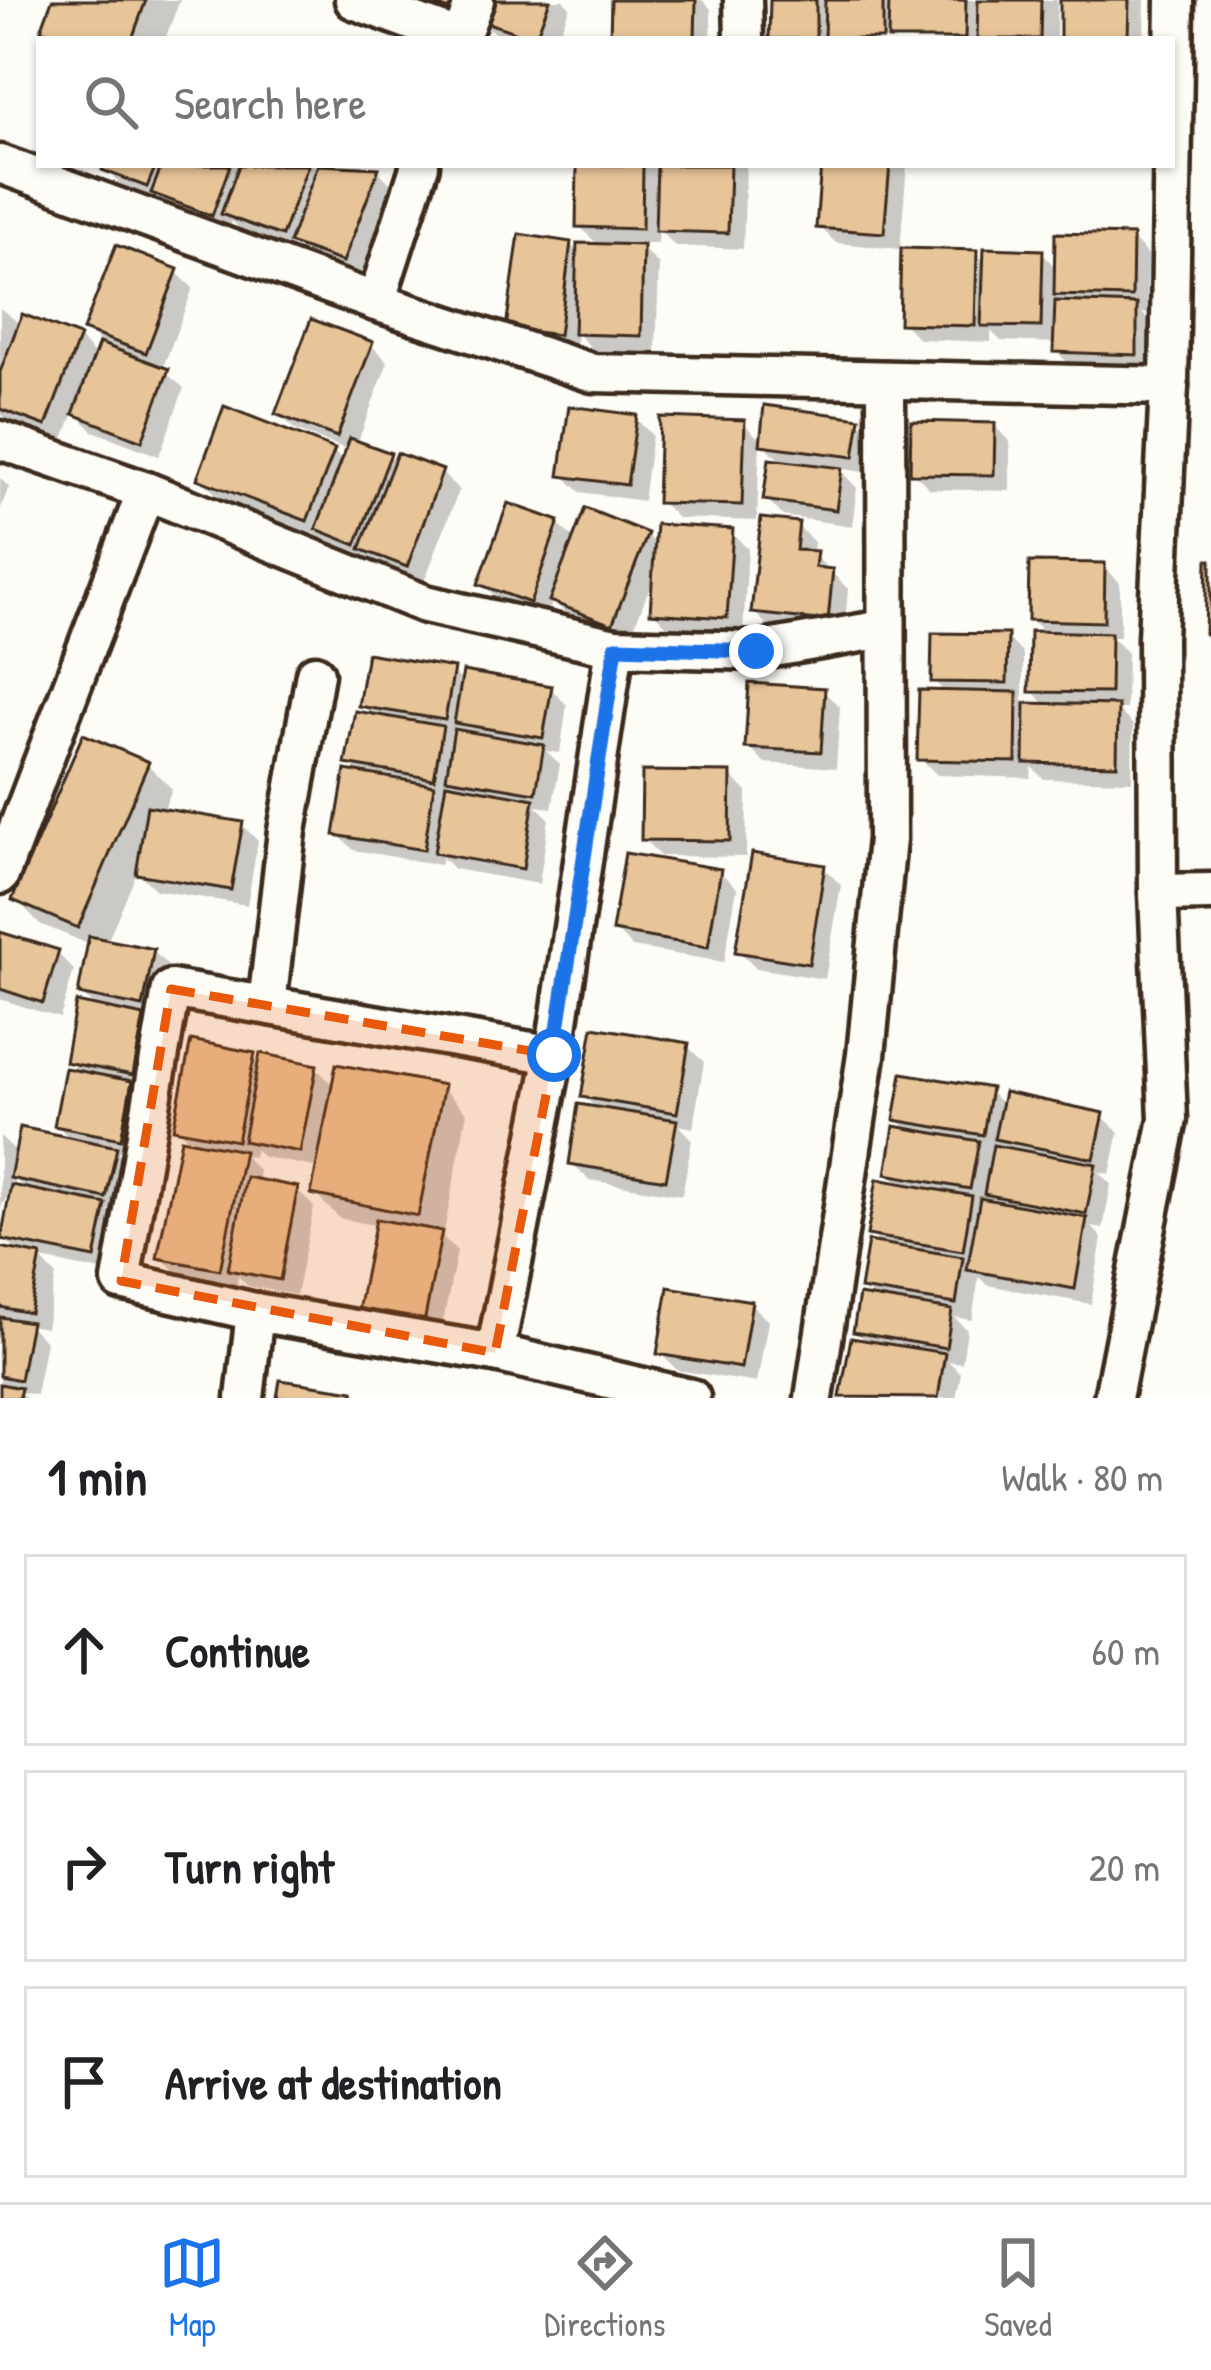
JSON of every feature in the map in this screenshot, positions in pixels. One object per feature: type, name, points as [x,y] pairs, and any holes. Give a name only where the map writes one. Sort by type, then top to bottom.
[{"type":"street","points":[[354,0],[452,36]]},
{"type":"street","points":[[461,36],[475,0]]},
{"type":"street","points":[[743,0],[744,36]]},
{"type":"street","points":[[1174,36],[1175,0]]},
{"type":"street","points":[[0,164],[376,302],[593,373],[1169,386]]},
{"type":"street","points":[[376,302],[419,168]]},
{"type":"street","points":[[1113,1398],[1168,1119],[1158,892],[1156,638],[1169,386],[1172,168]]},
{"type":"street","points":[[814,1398],[866,1055],[887,838],[886,380]]},
{"type":"street","points":[[0,440],[146,491],[425,604],[616,647],[756,651],[884,629]]},
{"type":"street","points":[[0,874],[146,491]]},
{"type":"street","points":[[495,1353],[554,1055],[616,647]]},
{"type":"street","points":[[267,1005],[287,831],[315,674]]},
{"type":"street","points":[[1158,892],[1211,892]]},
{"type":"street","points":[[554,1055],[170,988],[121,1281],[255,1312],[495,1353],[691,1398]]},
{"type":"street","points":[[245,1398],[255,1312]]},
{"type":"highlighted area","points":[[171,989],[554,1055],[495,1353],[121,1281]]},
{"type":"building","points":[[52,0],[146,0],[133,36],[58,36],[41,30]]},
{"type":"building","points":[[422,0],[453,0],[449,10]]},
{"type":"building","points":[[482,0],[550,0],[536,36],[476,19]]},
{"type":"building","points":[[611,0],[696,0],[695,36],[610,36]]},
{"type":"building","points":[[770,0],[816,0],[816,36],[769,36]]},
{"type":"building","points":[[825,0],[883,0],[883,36],[824,36]]},
{"type":"building","points":[[889,0],[966,0],[965,36],[888,36]]},
{"type":"building","points":[[978,0],[1041,0],[1040,36],[977,36]]},
{"type":"building","points":[[1060,0],[1129,0],[1128,36],[1060,36]]},
{"type":"building","points":[[102,168],[155,168],[147,187]]},
{"type":"building","points":[[161,168],[229,168],[212,216],[151,193]]},
{"type":"building","points":[[238,168],[307,168],[282,236],[221,214]]},
{"type":"building","points":[[317,168],[379,168],[343,262],[289,243]]},
{"type":"building","points":[[577,168],[643,168],[642,229],[576,227]]},
{"type":"building","points":[[657,168],[730,168],[728,233],[655,231]]},
{"type":"building","points":[[821,168],[890,168],[884,233],[816,228]]},
{"type":"building","points":[[1055,233],[1133,235],[1132,297],[1054,295]]},
{"type":"building","points":[[519,234],[571,242],[559,335],[506,328]]},
{"type":"building","points":[[577,243],[643,245],[641,336],[574,334]]},
{"type":"building","points":[[116,245],[178,269],[146,353],[83,330]]},
{"type":"building","points":[[901,248],[977,250],[975,326],[899,324]]},
{"type":"building","points":[[984,248],[1043,250],[1041,327],[981,326]]},
{"type":"building","points":[[1055,301],[1137,304],[1137,355],[1053,352]]},
{"type":"building","points":[[22,314],[80,336],[46,426],[0,409],[0,372]]},
{"type":"building","points":[[311,319],[373,342],[337,437],[275,414]]},
{"type":"building","points":[[99,343],[169,369],[142,441],[73,414]]},
{"type":"building","points":[[764,405],[860,418],[854,457],[760,445]]},
{"type":"building","points":[[224,406],[335,449],[307,521],[197,479]]},
{"type":"building","points":[[569,406],[637,415],[627,485],[559,476]]},
{"type":"building","points":[[660,417],[745,420],[742,505],[657,503]]},
{"type":"building","points":[[911,421],[995,423],[994,475],[910,474]]},
{"type":"building","points":[[350,438],[391,453],[356,545],[316,529]]},
{"type":"building","points":[[397,453],[443,470],[407,567],[360,549]]},
{"type":"building","points":[[769,459],[842,468],[836,510],[763,500]]},
{"type":"building","points":[[508,503],[559,521],[530,603],[478,584]]},
{"type":"building","points":[[585,508],[648,533],[612,625],[549,601]]},
{"type":"building","points":[[761,518],[799,522],[796,550],[817,551],[815,567],[833,569],[828,621],[751,613]]},
{"type":"building","points":[[656,524],[733,529],[727,618],[650,613]]},
{"type":"building","points":[[1207,560],[1211,560],[1211,634],[1205,634]]},
{"type":"building","points":[[1029,562],[1105,563],[1104,622],[1028,620]]},
{"type":"building","points":[[1030,631],[1111,633],[1110,693],[1029,692]]},
{"type":"building","points":[[932,633],[1008,634],[1007,683],[931,682]]},
{"type":"building","points":[[367,653],[454,668],[445,720],[358,706]]},
{"type":"building","points":[[463,671],[552,686],[543,738],[454,723]]},
{"type":"building","points":[[749,683],[825,688],[821,752],[745,748]]},
{"type":"building","points":[[919,690],[1017,692],[1016,762],[917,760]]},
{"type":"building","points":[[1025,703],[1118,705],[1117,765],[1024,763]]},
{"type":"building","points":[[355,711],[443,726],[434,779],[345,764]]},
{"type":"building","points":[[454,729],[544,745],[536,793],[446,778]]},
{"type":"building","points":[[83,734],[149,762],[78,928],[12,900]]},
{"type":"building","points":[[345,770],[434,785],[424,850],[334,835]]},
{"type":"building","points":[[642,771],[731,772],[730,841],[641,840]]},
{"type":"building","points":[[446,783],[534,799],[523,869],[434,853]]},
{"type":"building","points":[[147,806],[243,822],[231,890],[136,874]]},
{"type":"building","points":[[625,853],[721,869],[708,947],[612,931]]},
{"type":"building","points":[[752,853],[825,865],[809,964],[735,952]]},
{"type":"building","points":[[0,932],[59,950],[43,1003],[0,989]]},
{"type":"building","points":[[89,936],[154,949],[143,1007],[78,994]]},
{"type":"building","points":[[76,1002],[144,1016],[133,1075],[65,1062]]},
{"type":"building","points":[[593,1027],[689,1043],[677,1113],[581,1097]]},
{"type":"building","points":[[191,1040],[255,1053],[237,1141],[173,1129]]},
{"type":"building","points":[[260,1053],[317,1065],[300,1152],[243,1141]]},
{"type":"building","points":[[336,1064],[444,1085],[418,1216],[311,1194]]},
{"type":"building","points":[[65,1068],[132,1081],[121,1139],[54,1126]]},
{"type":"building","points":[[902,1073],[991,1088],[983,1135],[894,1120]]},
{"type":"building","points":[[1004,1092],[1104,1113],[1094,1159],[994,1139]]},
{"type":"building","points":[[578,1104],[677,1120],[666,1180],[569,1164]]},
{"type":"building","points":[[894,1126],[979,1141],[970,1189],[886,1174]]},
{"type":"building","points":[[20,1127],[117,1147],[106,1198],[10,1178]]},
{"type":"building","points":[[181,1139],[244,1151],[220,1270],[157,1258]]},
{"type":"building","points":[[993,1145],[1096,1164],[1086,1214],[984,1194]]},
{"type":"building","points":[[246,1177],[298,1187],[280,1280],[228,1270]]},
{"type":"building","points":[[877,1179],[972,1196],[963,1251],[867,1235]]},
{"type":"building","points":[[11,1185],[106,1204],[95,1258],[1,1239]]},
{"type":"building","points":[[980,1198],[1087,1218],[1075,1289],[967,1270]]},
{"type":"building","points":[[376,1219],[442,1231],[424,1323],[358,1310]]},
{"type":"building","points":[[868,1241],[963,1257],[956,1304],[860,1289]]},
{"type":"building","points":[[0,1247],[41,1255],[30,1313],[0,1307]]},
{"type":"building","points":[[668,1287],[752,1301],[741,1368],[657,1354]]},
{"type":"building","points":[[859,1295],[952,1310],[946,1348],[853,1332]]},
{"type":"building","points":[[0,1317],[31,1322],[20,1380],[0,1376]]},
{"type":"building","points":[[851,1338],[945,1353],[938,1398],[840,1397]]},
{"type":"building","points":[[280,1380],[354,1391],[353,1398],[277,1398]]},
{"type":"building","points":[[0,1384],[21,1388],[19,1398],[0,1398]]},
{"type":"route","points":[[554,1055],[616,647],[756,651]]}]
